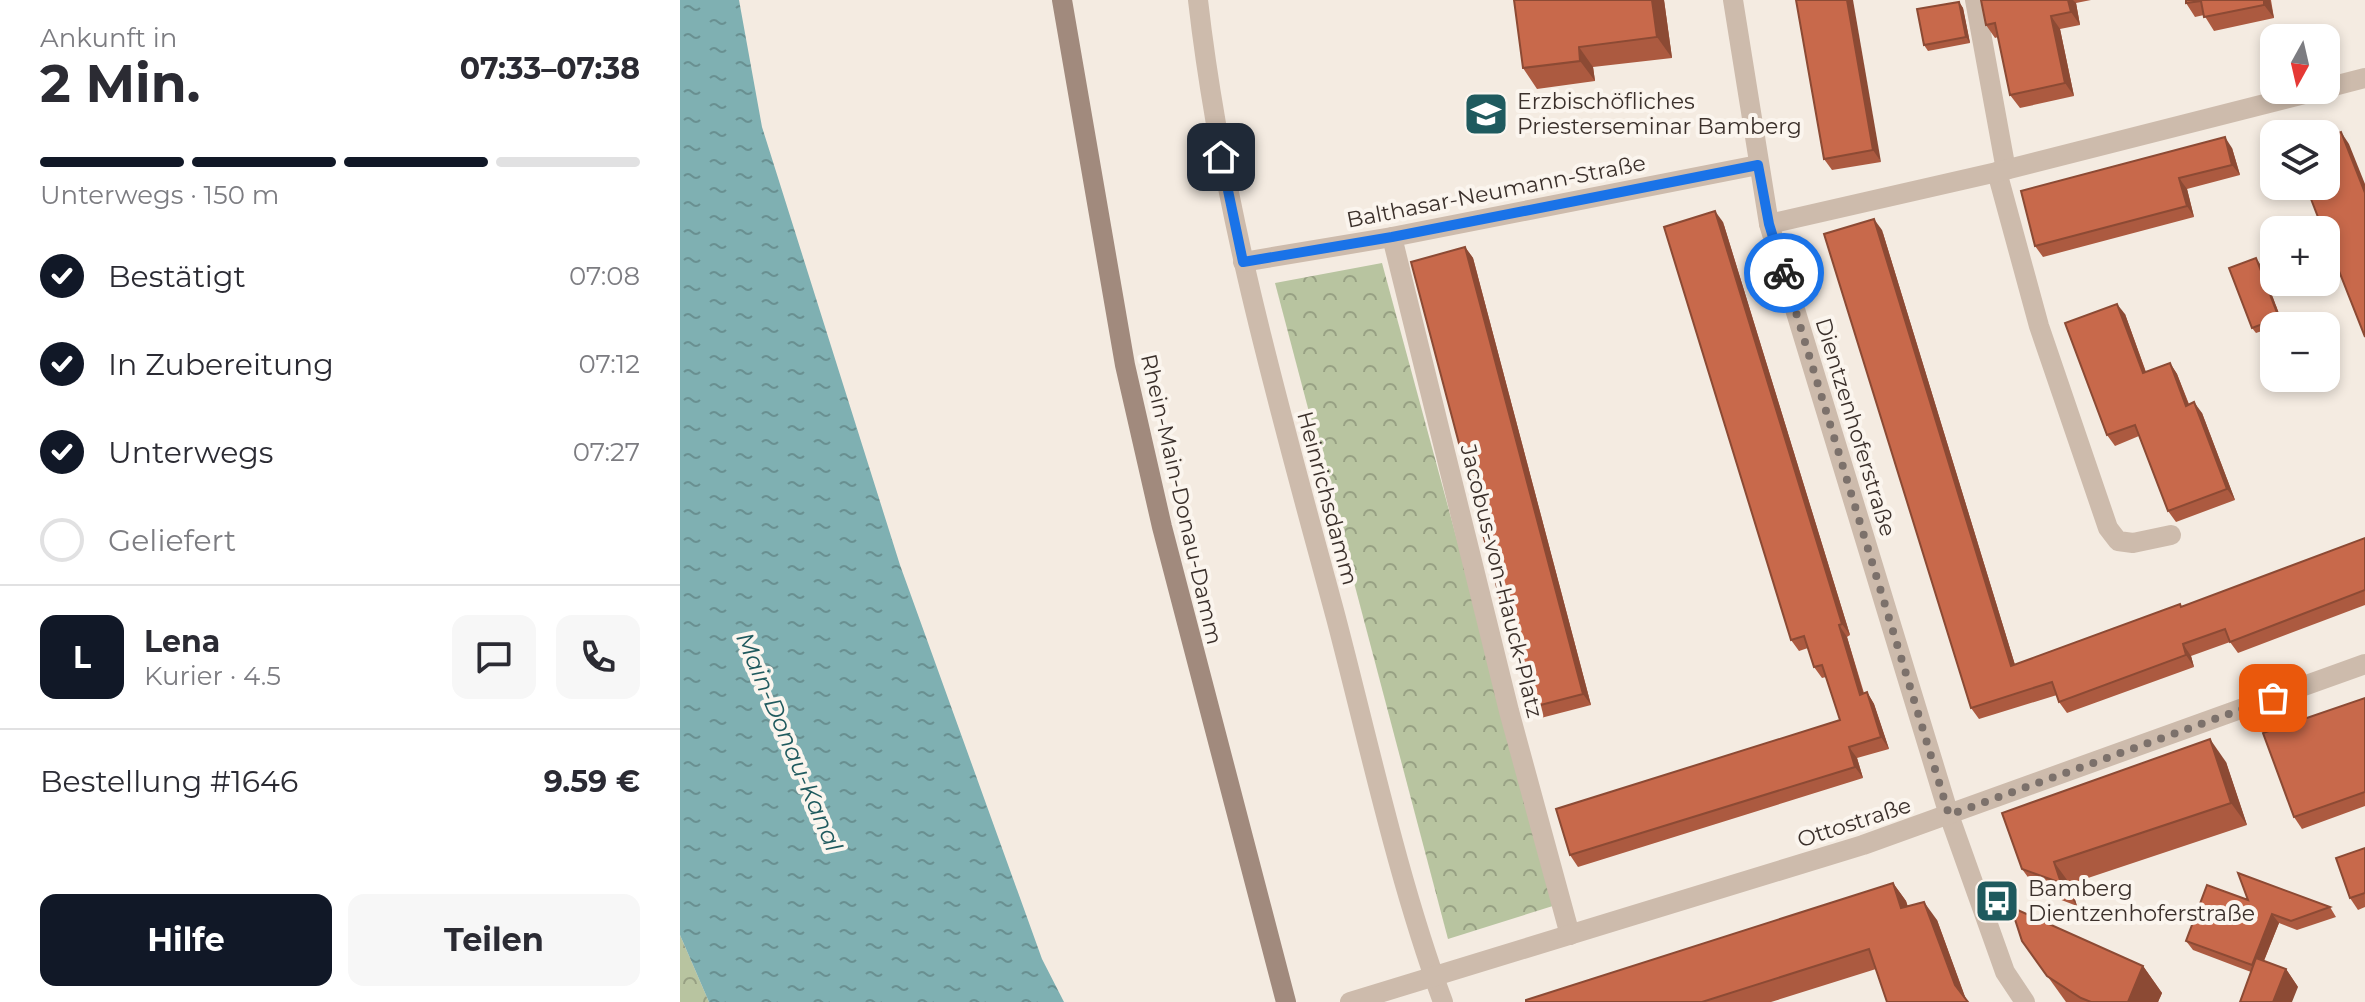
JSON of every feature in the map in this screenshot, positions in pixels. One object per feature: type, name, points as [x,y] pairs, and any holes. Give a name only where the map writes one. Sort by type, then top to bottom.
[{"type":"street","name":"Rhein-Main-Donau-Damm","points":[[1062,0],[1125,365],[1162,527],[1286,1002]]},
{"type":"street","name":"Heinrichsdamm","points":[[1198,0],[1206,74],[1243,262],[1433,976],[1443,1002]]},
{"type":"street","name":"Dientzenhoferstraße","points":[[1733,0],[1769,224],[1949,815],[2005,972],[2025,1002]]},
{"type":"street","points":[[1975,0],[2002,171],[2039,326],[2108,528],[2118,541],[2133,543],[2171,535]]},
{"type":"street","points":[[2340,84],[2365,78]]},
{"type":"street","points":[[1769,224],[2002,171],[2265,104]]},
{"type":"street","name":"Balthasar-Neumann-Straße","points":[[1243,262],[1392,237],[1758,165]]},
{"type":"street","name":"Jacobus-von-Hauck-Platz","points":[[1392,237],[1509,711],[1570,935]]},
{"type":"street","name":"Ottostraße","points":[[1350,1002],[1822,858],[2365,664]]},
{"type":"green space","points":[[1382,263],[1556,905],[1448,939],[1275,283]]},
{"type":"green space","points":[[680,935],[709,1002],[680,1002]]},
{"type":"water","name":"Main-Donau-Kanal","points":[[680,0],[739,0],[762,127],[900,565],[1042,959],[1064,1002],[709,1002],[680,935]]},
{"type":"building","points":[[1514,0],[1652,0],[1657,37],[1579,47],[1580,61],[1523,68]]},
{"type":"building","points":[[1796,0],[1847,0],[1873,150],[1824,159]]},
{"type":"building","points":[[1981,0],[2068,0],[2071,12],[2051,16],[2065,83],[2010,95],[1995,23],[1986,25]]},
{"type":"building","points":[[2186,0],[2264,0],[2264,5],[2204,17],[2201,1],[2186,3]]},
{"type":"building","points":[[1959,2],[1966,37],[1924,45],[1917,9]]},
{"type":"building","points":[[2340,132],[2365,193],[2365,337],[2340,274],[2340,216],[2318,216],[2311,200],[2340,200]]},
{"type":"building","points":[[2225,137],[2232,165],[2179,178],[2187,206],[2035,246],[2021,191]]},
{"type":"building","points":[[1715,211],[1842,624],[1839,625],[1860,695],[1867,692],[1881,737],[1849,747],[1855,767],[1570,855],[1556,809],[1840,720],[1822,665],[1814,667],[1804,636],[1791,640],[1664,227]]},
{"type":"building","points":[[1874,219],[2011,666],[2365,538],[2365,590],[2230,642],[2225,629],[2183,644],[2186,655],[2059,702],[2052,682],[1971,708],[1824,234]]},
{"type":"building","points":[[1465,247],[1583,694],[1529,708],[1411,262]]},
{"type":"building","points":[[2256,258],[2260,268],[2260,296],[2271,296],[2277,312],[2260,312],[2260,325],[2252,328],[2229,268]]},
{"type":"building","points":[[2117,304],[2143,373],[2170,363],[2186,406],[2194,402],[2227,489],[2168,511],[2135,425],[2107,435],[2065,323]]},
{"type":"building","points":[[2365,698],[2365,792],[2294,817],[2263,733]]},
{"type":"building","points":[[2210,739],[2231,803],[2054,862],[2061,883],[2022,869],[2002,813]]},
{"type":"building","points":[[2365,848],[2365,893],[2350,898],[2336,858]]},
{"type":"building","points":[[2238,873],[2330,907],[2291,921],[2272,914],[2252,965],[2186,941],[2207,885],[2248,900]]},
{"type":"building","points":[[1893,883],[1901,908],[1924,902],[1955,985],[1968,1002],[1887,1002],[1869,949],[1702,1002],[1526,1002],[1526,1000]]},
{"type":"building","points":[[2011,907],[2143,966],[2128,1002],[2091,1002],[2047,976],[2022,941]]},
{"type":"building","points":[[2256,958],[2286,969],[2273,1002],[2240,1002]]},
{"type":"way so far","points":[[1784,273],[1949,815],[2273,698]]},
{"type":"place","name":"Erzbischöfliches Priesterseminar Bamberg","points":[[1486,114]]},
{"type":"place","name":"Bamberg Dientzenhoferstraße","points":[[1997,901]]},
{"type":"route","points":[[1221,157],[1243,262],[1392,237],[1758,165],[1769,224],[1784,273]]}]
